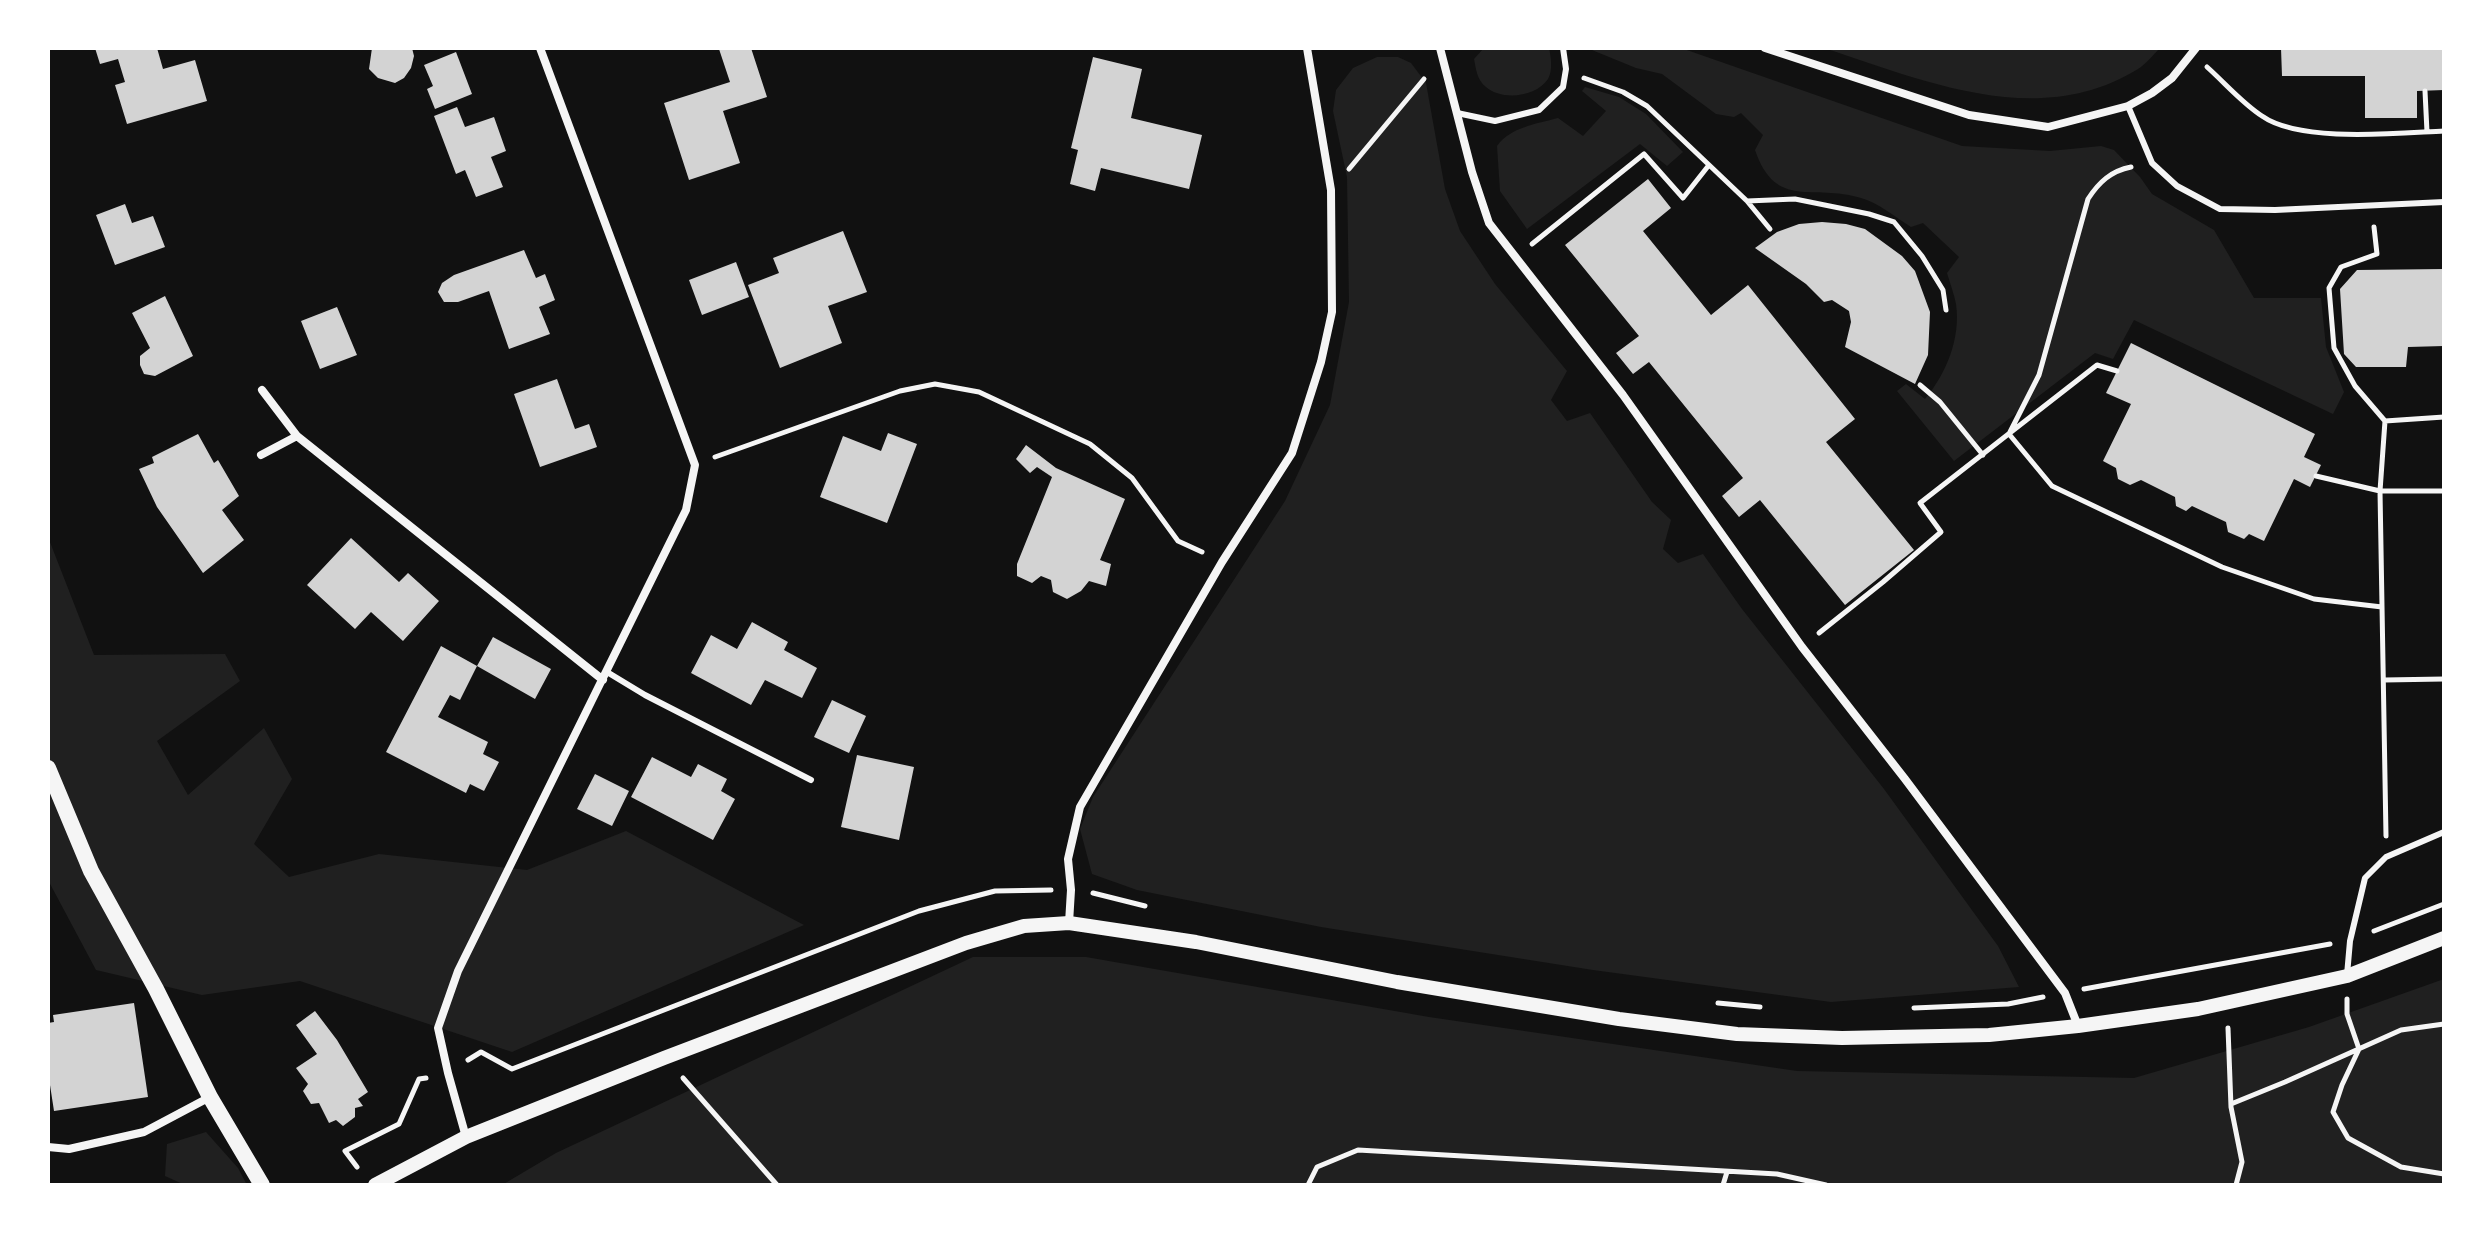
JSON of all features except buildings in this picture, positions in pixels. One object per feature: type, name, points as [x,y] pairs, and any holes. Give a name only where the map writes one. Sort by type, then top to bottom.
[{"type":"main road","points":[[48,768],[91,871],[156,989],[210,1097],[262,1185]]},
{"type":"street","points":[[466,1137],[438,1028],[458,971],[686,510],[695,465],[540,48]]},
{"type":"street","points":[[1069,923],[1071,890],[1068,859],[1080,807],[1222,562],[1292,453],[1321,362],[1332,312],[1331,190],[1307,48]]},
{"type":"street","points":[[1765,48],[1969,115],[2048,127],[2128,106],[2172,78],[2194,51]]},
{"type":"street","points":[[1442,52],[1472,172],[1489,223],[1623,395],[1802,647],[2065,993],[2078,1026]]},
{"type":"street","points":[[262,390],[297,436],[605,676]]},
{"type":"street","points":[[261,455],[297,436]]},
{"type":"street","points":[[375,1185],[466,1137],[664,1058],[995,933],[1024,926],[1069,923],[1196,942],[1619,1019],[1737,1034],[1842,1038],[1989,1035],[2198,1009],[2347,976],[2444,938]]},
{"type":"street","points":[[48,1147],[69,1149],[144,1132],[210,1097]]},
{"type":"lane","points":[[1457,113],[1495,121],[1539,110],[1563,87],[1566,69],[1563,48]]},
{"type":"lane","points":[[2128,106],[2152,163],[2177,186],[2220,209],[2372,207],[2444,202]]},
{"type":"lane","points":[[605,676],[811,780]]},
{"type":"lane","points":[[2347,976],[2350,941],[2365,878],[2386,857],[2444,832]]},
{"type":"path","points":[[2194,51],[2263,118],[2299,131],[2359,134],[2444,131]]},
{"type":"path","points":[[1339,180],[1442,52]]},
{"type":"path","points":[[1566,69],[1623,92],[1647,106],[1747,201],[1770,229]]},
{"type":"path","points":[[2425,91],[2427,132]]},
{"type":"path","points":[[1514,255],[1526,249],[1644,154],[1683,198],[1709,165]]},
{"type":"path","points":[[2009,434],[2039,375],[2088,199],[2101,180],[2123,168],[2152,163]]},
{"type":"path","points":[[1747,201],[1795,199],[1894,222],[1922,256],[1943,290],[1946,310]]},
{"type":"path","points":[[2372,207],[2377,254],[2341,267],[2329,288],[2334,348],[2355,386],[2385,421],[2380,491],[2386,857]]},
{"type":"path","points":[[1802,647],[1941,532],[1920,503],[2097,365],[2117,371]]},
{"type":"path","points":[[695,465],[900,391],[935,384],[979,392],[1090,444],[1132,478],[1178,541],[1222,562]]},
{"type":"path","points":[[1920,385],[1940,402],[1983,455]]},
{"type":"path","points":[[2385,421],[2444,417]]},
{"type":"path","points":[[2009,434],[2052,486],[2222,567],[2314,599],[2382,607]]},
{"type":"path","points":[[2316,476],[2380,491],[2444,491]]},
{"type":"path","points":[[2384,680],[2444,679]]},
{"type":"path","points":[[362,1174],[345,1151],[399,1124],[419,1079],[448,1073],[481,1052],[512,1069],[919,911],[995,891],[1091,892],[1159,910]]},
{"type":"path","points":[[1900,1009],[2008,1004],[2350,941],[2444,904]]},
{"type":"path","points":[[2347,976],[2347,1014],[2359,1049],[2333,1112],[2348,1138],[2401,1167],[2444,1174]]},
{"type":"path","points":[[1714,1003],[1761,1007]]},
{"type":"path","points":[[2228,1003],[2231,1104],[2242,1162],[2236,1185]]},
{"type":"path","points":[[2231,1104],[2401,1030],[2444,1024]]},
{"type":"path","points":[[664,1058],[777,1185]]},
{"type":"path","points":[[1308,1185],[1317,1167],[1358,1150],[1777,1174],[1826,1185]]},
{"type":"path","points":[[1723,1185],[1727,1172]]},
{"type":"shaded area","points":[[1484,48],[1549,48],[1551,68],[1548,79],[1536,90],[1518,95],[1493,91],[1481,81],[1475,67],[1474,59]]},
{"type":"shaded area","points":[[1587,48],[1681,48],[1962,146],[2050,151],[2101,146],[2114,150],[2152,194],[2214,230],[2254,298],[2321,298],[2326,347],[2344,392],[2333,414],[2134,320],[2113,359],[2095,353],[1954,461],[1897,391],[1906,384],[1925,399],[1945,367],[1954,342],[1957,317],[1947,273],[1959,257],[1923,223],[1911,227],[1868,200],[1844,194],[1785,188],[1764,169],[1755,150],[1763,135],[1741,113],[1734,117],[1716,114],[1662,74],[1636,68]]},
{"type":"shaded area","points":[[1824,48],[2160,48],[2138,69],[2100,87],[2061,96],[2021,98],[1940,85]]},
{"type":"shaded area","points":[[1377,57],[1398,57],[1411,63],[1426,83],[1445,189],[1460,231],[1495,284],[1567,371],[1551,400],[1567,421],[1590,413],[1652,502],[1671,520],[1663,549],[1678,563],[1703,554],[1742,609],[1884,789],[1998,946],[2019,987],[1831,1002],[1593,970],[1321,927],[1137,890],[1092,874],[1080,829],[1093,797],[1285,501],[1330,405],[1349,302],[1347,177],[1333,111],[1336,90],[1353,68]]},
{"type":"shaded area","points":[[1585,87],[1619,97],[1646,114],[1683,152],[1667,166],[1640,144],[1527,229],[1500,191],[1497,146],[1517,130],[1558,118],[1583,136],[1606,111],[1582,91]]},
{"type":"shaded area","points":[[48,537],[94,655],[225,654],[240,681],[157,741],[188,795],[264,728],[292,779],[254,844],[289,877],[379,854],[527,870],[626,831],[804,925],[512,1052],[300,981],[202,995],[96,970],[48,880]]},
{"type":"shaded area","points":[[973,957],[1086,957],[1429,1017],[1797,1071],[2134,1078],[2309,1027],[2444,979],[2444,1185],[502,1185],[556,1153]]},
{"type":"shaded area","points":[[206,1132],[238,1168],[247,1185],[185,1185],[165,1176],[167,1144]]}]
